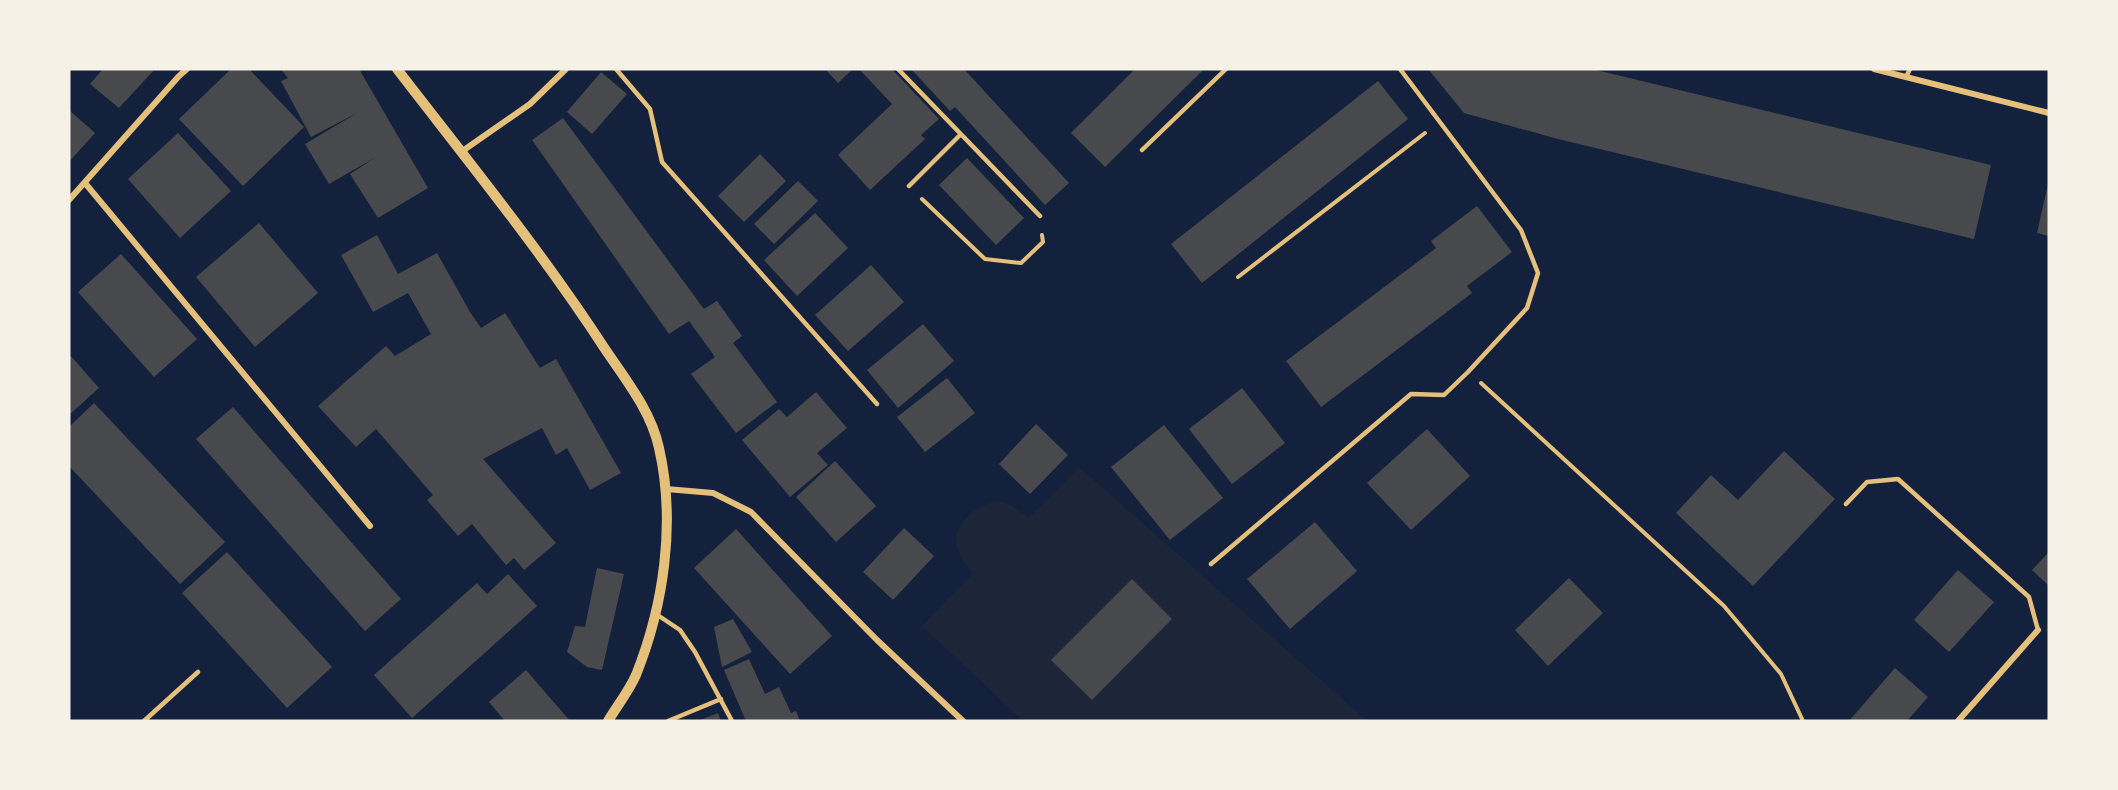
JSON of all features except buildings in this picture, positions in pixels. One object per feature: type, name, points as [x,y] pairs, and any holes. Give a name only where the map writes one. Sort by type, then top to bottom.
[{"type":"street","points":[[69,200],[179,76],[188,69]]},
{"type":"street","points":[[397,69],[582,313],[644,409],[659,446],[666,489],[666,551],[657,614],[635,677],[608,721]]},
{"type":"street","points":[[461,152],[530,104],[566,69]]},
{"type":"street","points":[[1874,69],[2049,113]]},
{"type":"street","points":[[85,183],[370,526]]},
{"type":"street","points":[[666,489],[713,493],[751,512],[877,640],[963,721]]},
{"type":"street","points":[[1958,721],[2038,630]]},
{"type":"lane","points":[[616,69],[650,109],[662,162],[877,404]]},
{"type":"lane","points":[[898,69],[1040,216]]},
{"type":"lane","points":[[1142,150],[1226,69]]},
{"type":"lane","points":[[1211,564],[1411,394],[1444,395],[1527,309],[1538,273],[1521,230],[1400,69]]},
{"type":"lane","points":[[1906,77],[1910,69]]},
{"type":"lane","points":[[909,186],[960,135]]},
{"type":"lane","points":[[1846,504],[1867,482],[1898,479],[2029,597],[2038,630]]},
{"type":"lane","points":[[657,614],[680,630],[732,721]]},
{"type":"lane","points":[[144,721],[198,672]]},
{"type":"lane","points":[[668,721],[721,699]]},
{"type":"path","points":[[1238,277],[1440,122]]},
{"type":"path","points":[[909,186],[985,259],[1021,263],[1043,242],[1040,216]]},
{"type":"path","points":[[1468,372],[1724,606],[1781,674],[1803,721]]},
{"type":"shaded area","points":[[1079,467],[1367,721],[1023,721],[922,626],[973,573],[964,562],[956,541],[957,533],[966,518],[982,506],[998,502],[1009,504],[1029,518]]}]
